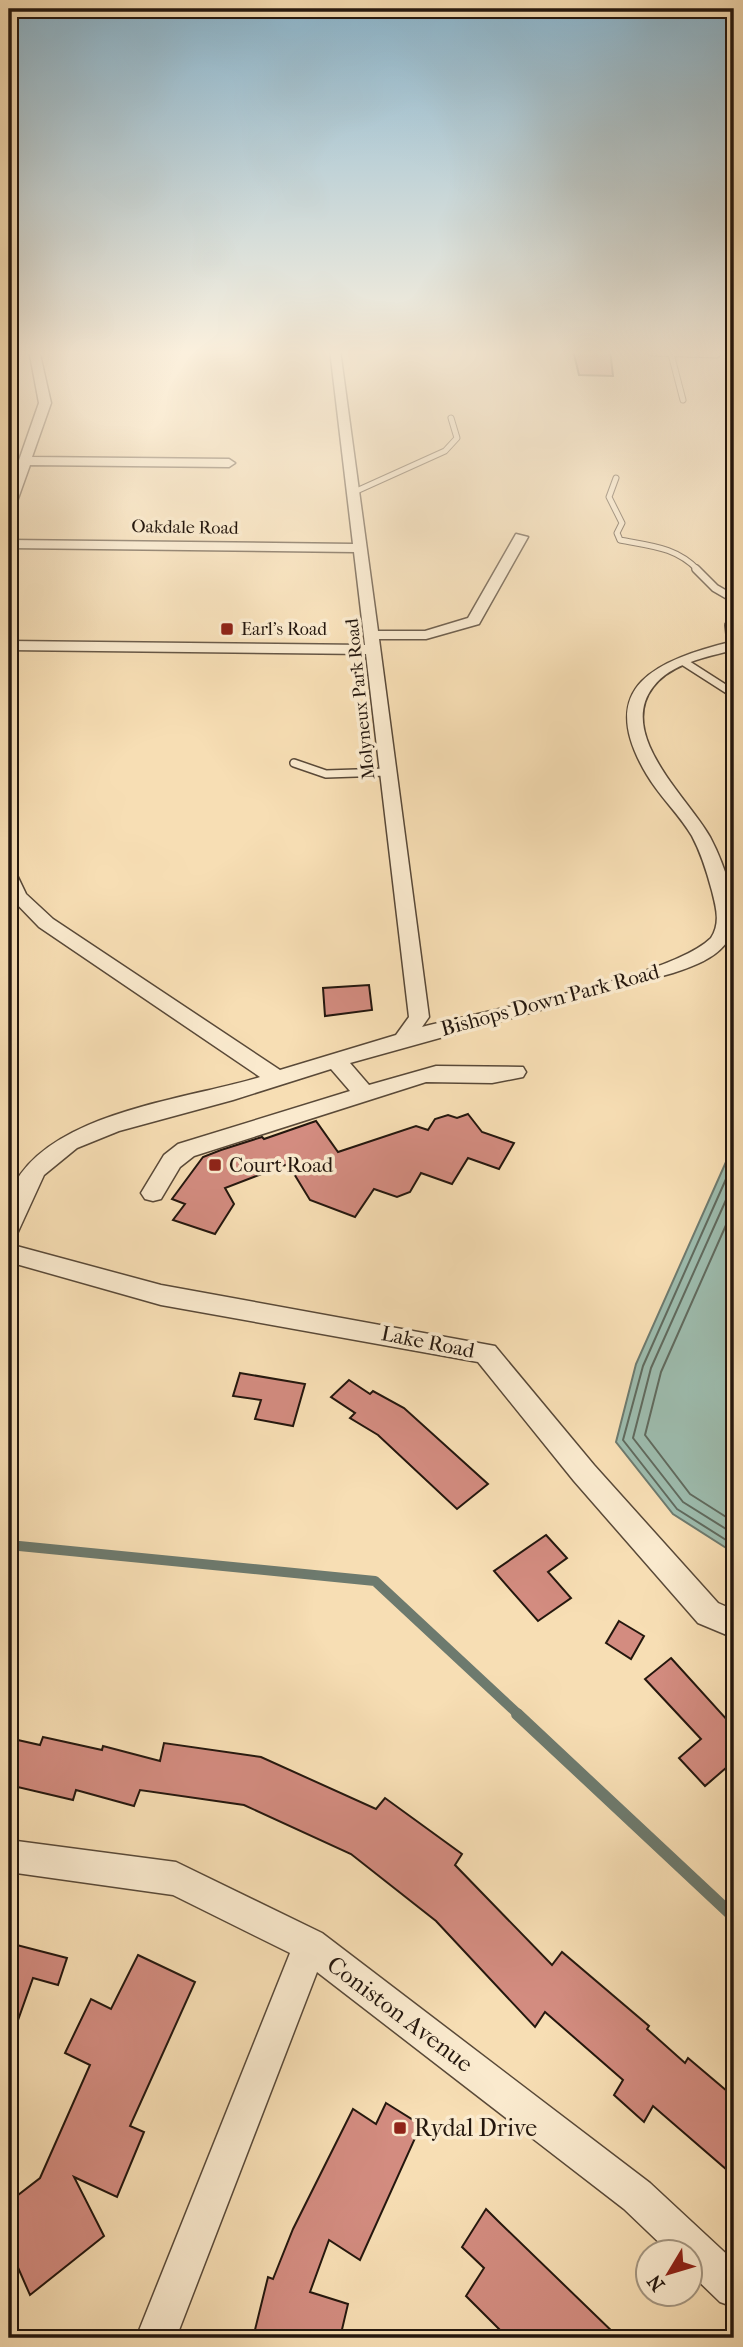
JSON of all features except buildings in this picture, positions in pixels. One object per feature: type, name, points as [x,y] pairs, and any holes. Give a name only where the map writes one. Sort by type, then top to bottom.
[{"type":"street","name":"Molyneux Park Road","points":[[348,460],[362,548],[387,772],[419,1017],[404,1039]]},
{"type":"street","points":[[9,507],[26,461],[229,463]]},
{"type":"street","points":[[9,646],[372,642],[426,635],[474,621],[521,537]]},
{"type":"street","name":"Oakdale Road","points":[[9,544],[362,548]]},
{"type":"street","name":"Bishops Down Park Road","points":[[9,1228],[25,1184],[52,1154],[99,1130],[337,1062],[404,1039],[604,988],[669,968],[706,952],[719,942],[727,927],[719,878],[700,835],[648,763],[637,730],[636,711],[645,687],[657,674],[734,646]]},
{"type":"street","points":[[9,875],[18,895],[46,923],[278,1079]]},
{"type":"street","points":[[337,1062],[365,1094]]},
{"type":"street","points":[[153,1193],[172,1161],[186,1150],[442,1071],[485,1078],[515,1072]]},
{"type":"street","name":"Lake Road","points":[[9,1253],[161,1295],[486,1353],[584,1473],[708,1613],[734,1624]]},
{"type":"street","name":"Coniston Avenue","points":[[9,1856],[176,1879],[310,1945],[637,2196],[734,2288]]},
{"type":"street","points":[[156,2338],[310,1945]]},
{"type":"lane","points":[[352,493],[426,460]]},
{"type":"lane","points":[[616,478],[613,480],[609,502],[612,512],[622,523],[617,533],[620,540],[670,549],[685,557],[715,588],[734,599]]},
{"type":"lane","points":[[734,620],[729,625],[734,637]]},
{"type":"lane","points":[[684,662],[734,694]]},
{"type":"lane","points":[[294,763],[326,774],[387,772]]},
{"type":"water","points":[[734,1144],[734,1553],[673,1514],[616,1442],[636,1364]]},
{"type":"waterway","points":[[9,1545],[375,1581],[519,1715]]},
{"type":"waterway","points":[[517,1714],[734,1917]]},
{"type":"place","name":"Earl's Road","points":[[227,629]]},
{"type":"place","name":"Court Road","points":[[215,1165]]},
{"type":"place","name":"Rydal Drive","points":[[400,2128]]}]
